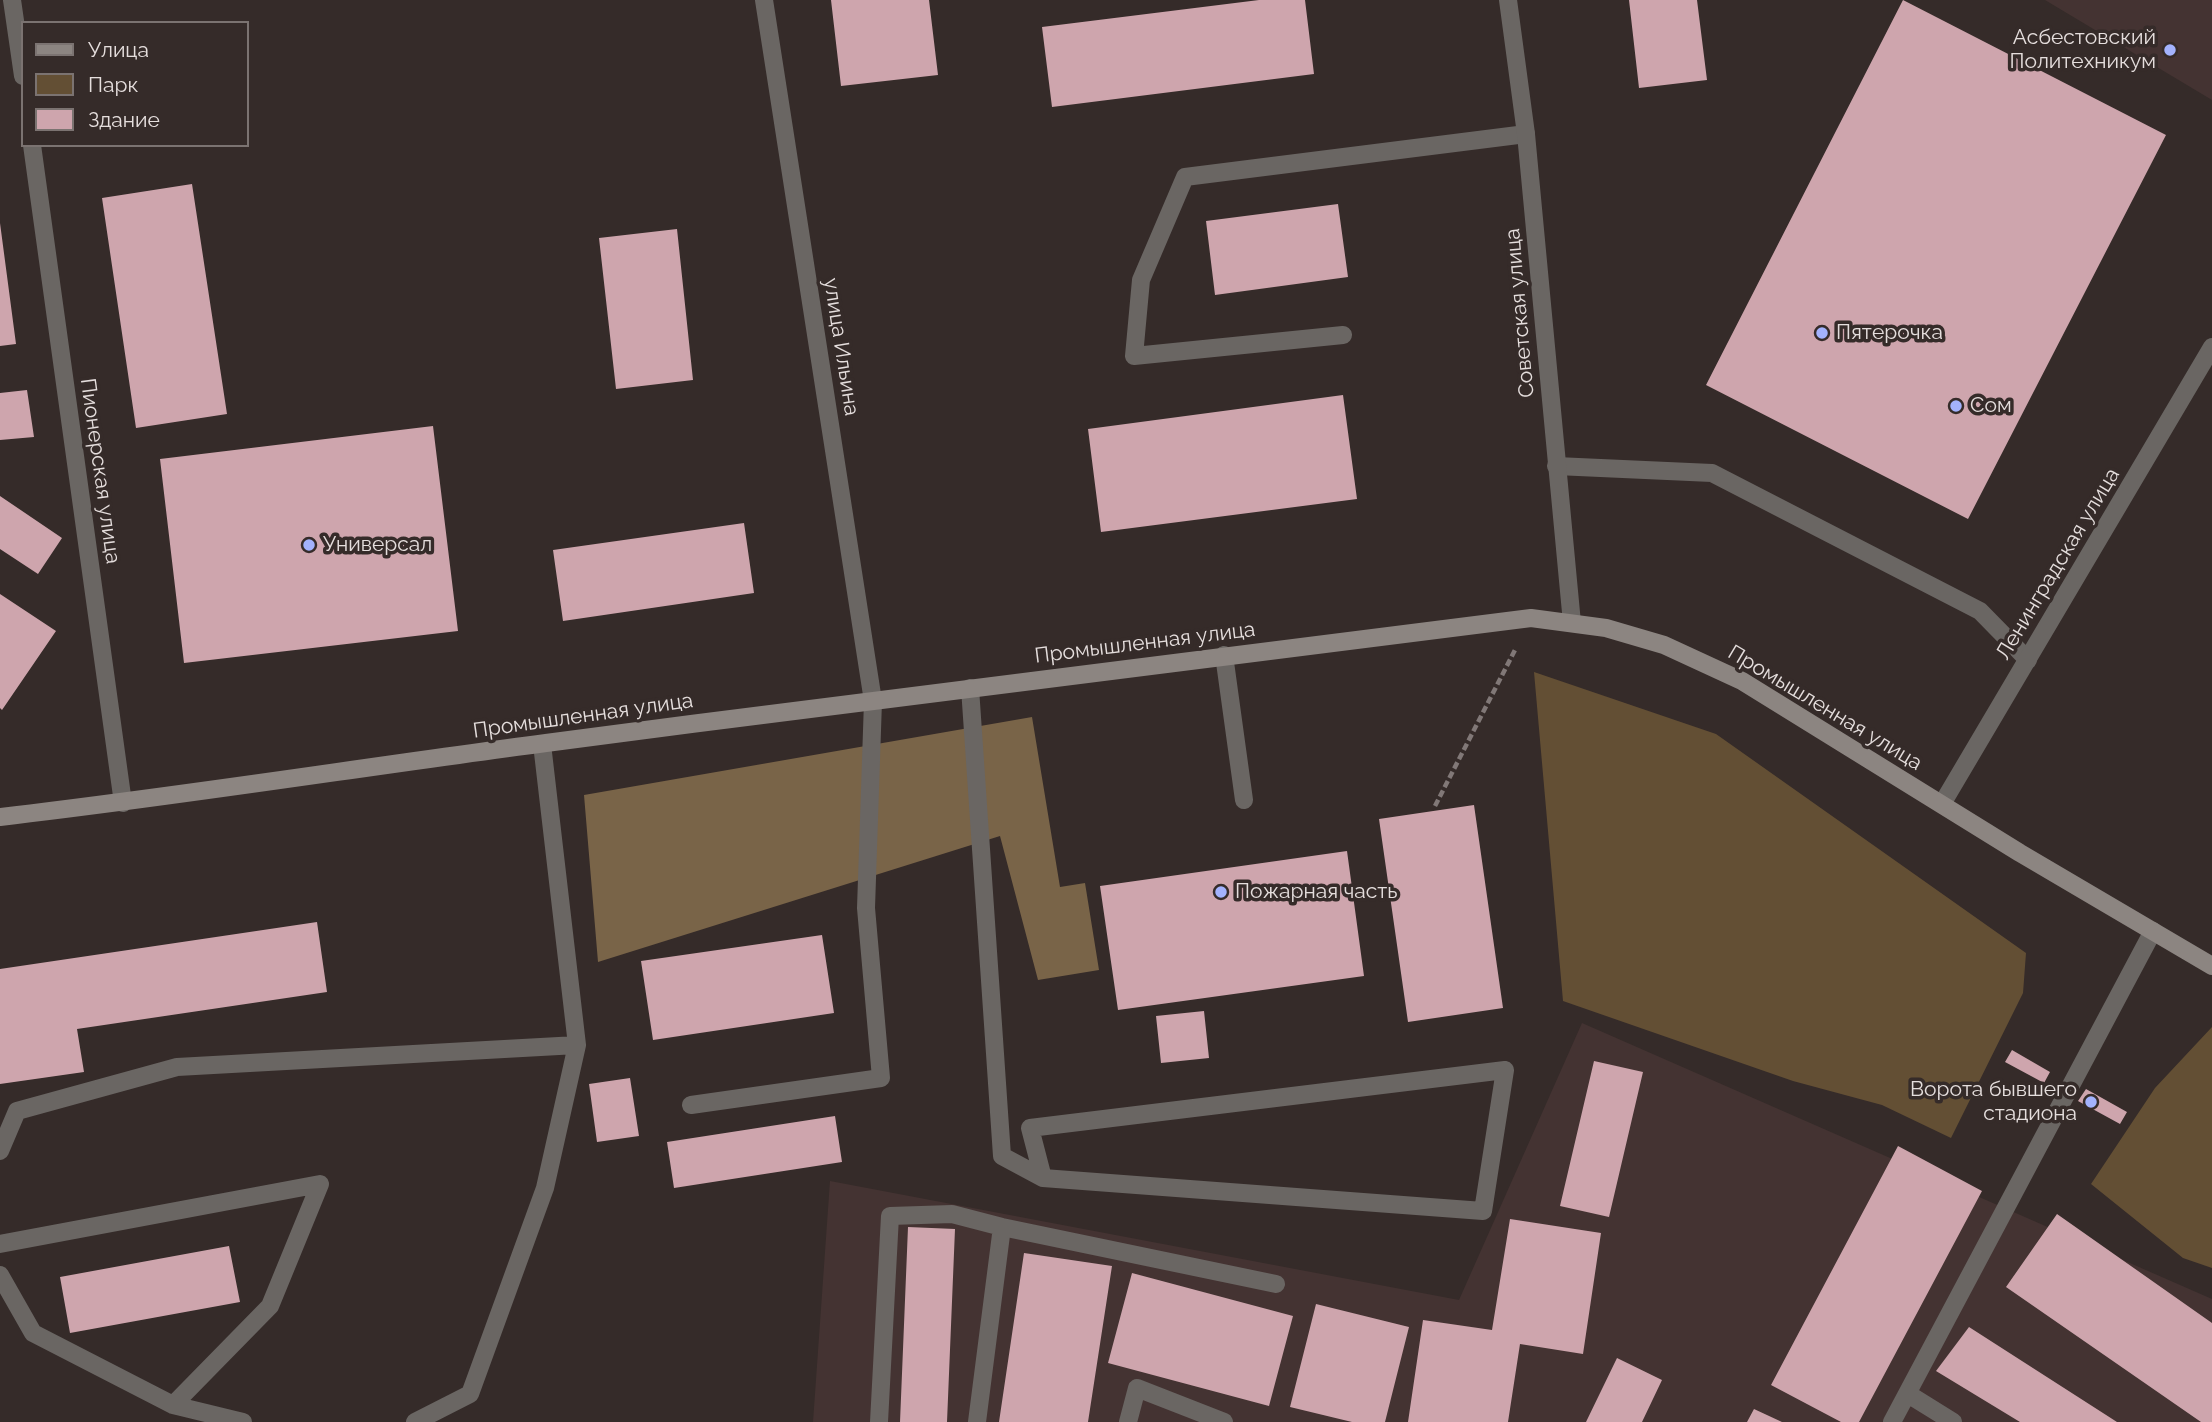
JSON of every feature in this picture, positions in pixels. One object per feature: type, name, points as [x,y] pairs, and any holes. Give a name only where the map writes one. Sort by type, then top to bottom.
[{"type":"main road","name":"Промышленная улица","points":[[0,817],[123,803],[970,688],[1531,618],[1606,628],[1664,645],[1742,681],[1891,775],[2212,966]]},
{"type":"street","points":[[12,0],[21,62]]},
{"type":"street","name":"улица Ильина","points":[[691,1105],[881,1078],[866,908],[873,701],[764,0]]},
{"type":"street","name":"Советская улица","points":[[1508,0],[1526,134],[1572,623]]},
{"type":"street","points":[[1343,335],[1134,356],[1141,280],[1185,177],[1526,134]]},
{"type":"street","name":"Пионерская улица","points":[[32,147],[123,803]]},
{"type":"street","name":"Ленинградская улица","points":[[1942,804],[2212,347]]},
{"type":"street","points":[[1556,466],[1712,473],[1980,611],[2028,660]]},
{"type":"street","points":[[1224,655],[1244,800]]},
{"type":"street","points":[[970,688],[1002,1156],[1042,1178],[1483,1211],[1505,1070],[1030,1128],[1042,1178]]},
{"type":"street","points":[[415,1422],[470,1394],[545,1188],[577,1045],[542,744]]},
{"type":"street","points":[[1892,1422],[2153,931]]},
{"type":"street","points":[[0,1151],[17,1111],[177,1067],[577,1045]]},
{"type":"street","points":[[0,1244],[320,1184],[270,1306],[173,1405]]},
{"type":"street","points":[[879,1422],[890,1216],[952,1214],[1002,1227],[1276,1284]]},
{"type":"street","points":[[977,1422],[1002,1227]]},
{"type":"street","points":[[0,1275],[33,1334],[173,1405],[243,1422]]},
{"type":"street","points":[[1128,1422],[1137,1388],[1224,1422]]},
{"type":"street","points":[[1908,1394],[1953,1422]]},
{"type":"path","points":[[1435,806],[1531,618]]},
{"type":"shaded area","name":"Асбестовский Политехникум","points":[[2045,0],[2212,0],[2212,100]]},
{"type":"shaded area","points":[[1032,717],[1060,887],[1085,883],[1099,970],[1038,980],[1000,836],[598,962],[584,795]]},
{"type":"shaded area","points":[[1582,1023],[2212,1299],[2212,1422],[813,1422],[830,1181],[1459,1300]]},
{"type":"green space","points":[[1534,672],[1716,734],[2026,953],[2023,993],[1951,1138],[1882,1105],[1793,1081],[1563,1001]]},
{"type":"green space","points":[[2212,1027],[2212,1268],[2183,1258],[2091,1184],[2155,1088]]},
{"type":"building","points":[[831,0],[929,0],[938,75],[841,86]]},
{"type":"building","points":[[1259,0],[1305,0],[1314,74],[1052,107],[1042,27]]},
{"type":"building","points":[[1629,0],[1697,0],[1707,80],[1639,88]]},
{"type":"building","points":[[1903,0],[2166,135],[1968,519],[1706,385]]},
{"type":"building","points":[[192,184],[227,414],[136,428],[102,198]]},
{"type":"building","points":[[1338,204],[1348,277],[1215,295],[1206,221]]},
{"type":"building","points":[[0,223],[16,344],[0,346]]},
{"type":"building","points":[[677,229],[693,380],[616,389],[599,238]]},
{"type":"building","points":[[27,390],[34,437],[0,440],[0,393]]},
{"type":"building","points":[[1343,395],[1357,499],[1101,532],[1088,429]]},
{"type":"building","name":"Универсал","points":[[433,426],[458,631],[184,663],[160,459]]},
{"type":"building","points":[[0,496],[62,538],[38,574],[0,549]]},
{"type":"building","points":[[744,523],[754,593],[563,621],[553,550]]},
{"type":"building","points":[[0,594],[56,631],[2,710],[0,708]]},
{"type":"building","points":[[1474,805],[1503,1008],[1408,1022],[1379,819]]},
{"type":"building","points":[[1347,851],[1364,976],[1118,1010],[1100,886]]},
{"type":"building","points":[[317,922],[327,992],[77,1029],[84,1072],[0,1084],[0,969]]},
{"type":"building","points":[[822,935],[834,1013],[653,1040],[641,961]]},
{"type":"building","points":[[1204,1011],[1209,1058],[1161,1063],[1156,1016]]},
{"type":"building","points":[[2012,1050],[2050,1072],[2044,1083],[2005,1062]]},
{"type":"building","points":[[1594,1061],[1643,1072],[1609,1217],[1560,1206]]},
{"type":"building","points":[[630,1078],[639,1136],[597,1142],[589,1084]]},
{"type":"building","points":[[2086,1089],[2127,1112],[2120,1124],[2078,1101]]},
{"type":"building","points":[[835,1116],[842,1162],[674,1188],[667,1142]]},
{"type":"building","points":[[1898,1146],[1982,1191],[1859,1422],[1841,1422],[1771,1385]]},
{"type":"building","points":[[2057,1214],[2212,1323],[2212,1422],[2201,1422],[2006,1287]]},
{"type":"building","points":[[1510,1219],[1601,1233],[1583,1354],[1520,1344],[1508,1422],[1408,1422],[1423,1320],[1492,1330]]},
{"type":"building","points":[[908,1227],[955,1229],[947,1422],[900,1422]]},
{"type":"building","points":[[229,1246],[240,1302],[70,1333],[60,1277]]},
{"type":"building","points":[[1024,1253],[1112,1266],[1088,1422],[999,1422]]},
{"type":"building","points":[[1132,1273],[1293,1316],[1269,1406],[1108,1363]]},
{"type":"building","points":[[1316,1304],[1409,1327],[1385,1422],[1352,1422],[1290,1407]]},
{"type":"building","points":[[1969,1327],[2117,1422],[2020,1422],[1936,1371]]},
{"type":"building","points":[[1617,1358],[1662,1380],[1642,1422],[1586,1422]]},
{"type":"building","points":[[1754,1409],[1782,1422],[1747,1422]]},
{"type":"place","name":"Асбестовский Политехникум","points":[[2170,50]]},
{"type":"place","name":"Пятерочка","points":[[1822,333]]},
{"type":"place","name":"Сом","points":[[1956,406]]},
{"type":"place","name":"Универсал","points":[[309,545]]},
{"type":"place","name":"Пожарная часть","points":[[1221,892]]},
{"type":"place","name":"Ворота бывшего стадиона","points":[[2091,1102]]}]
